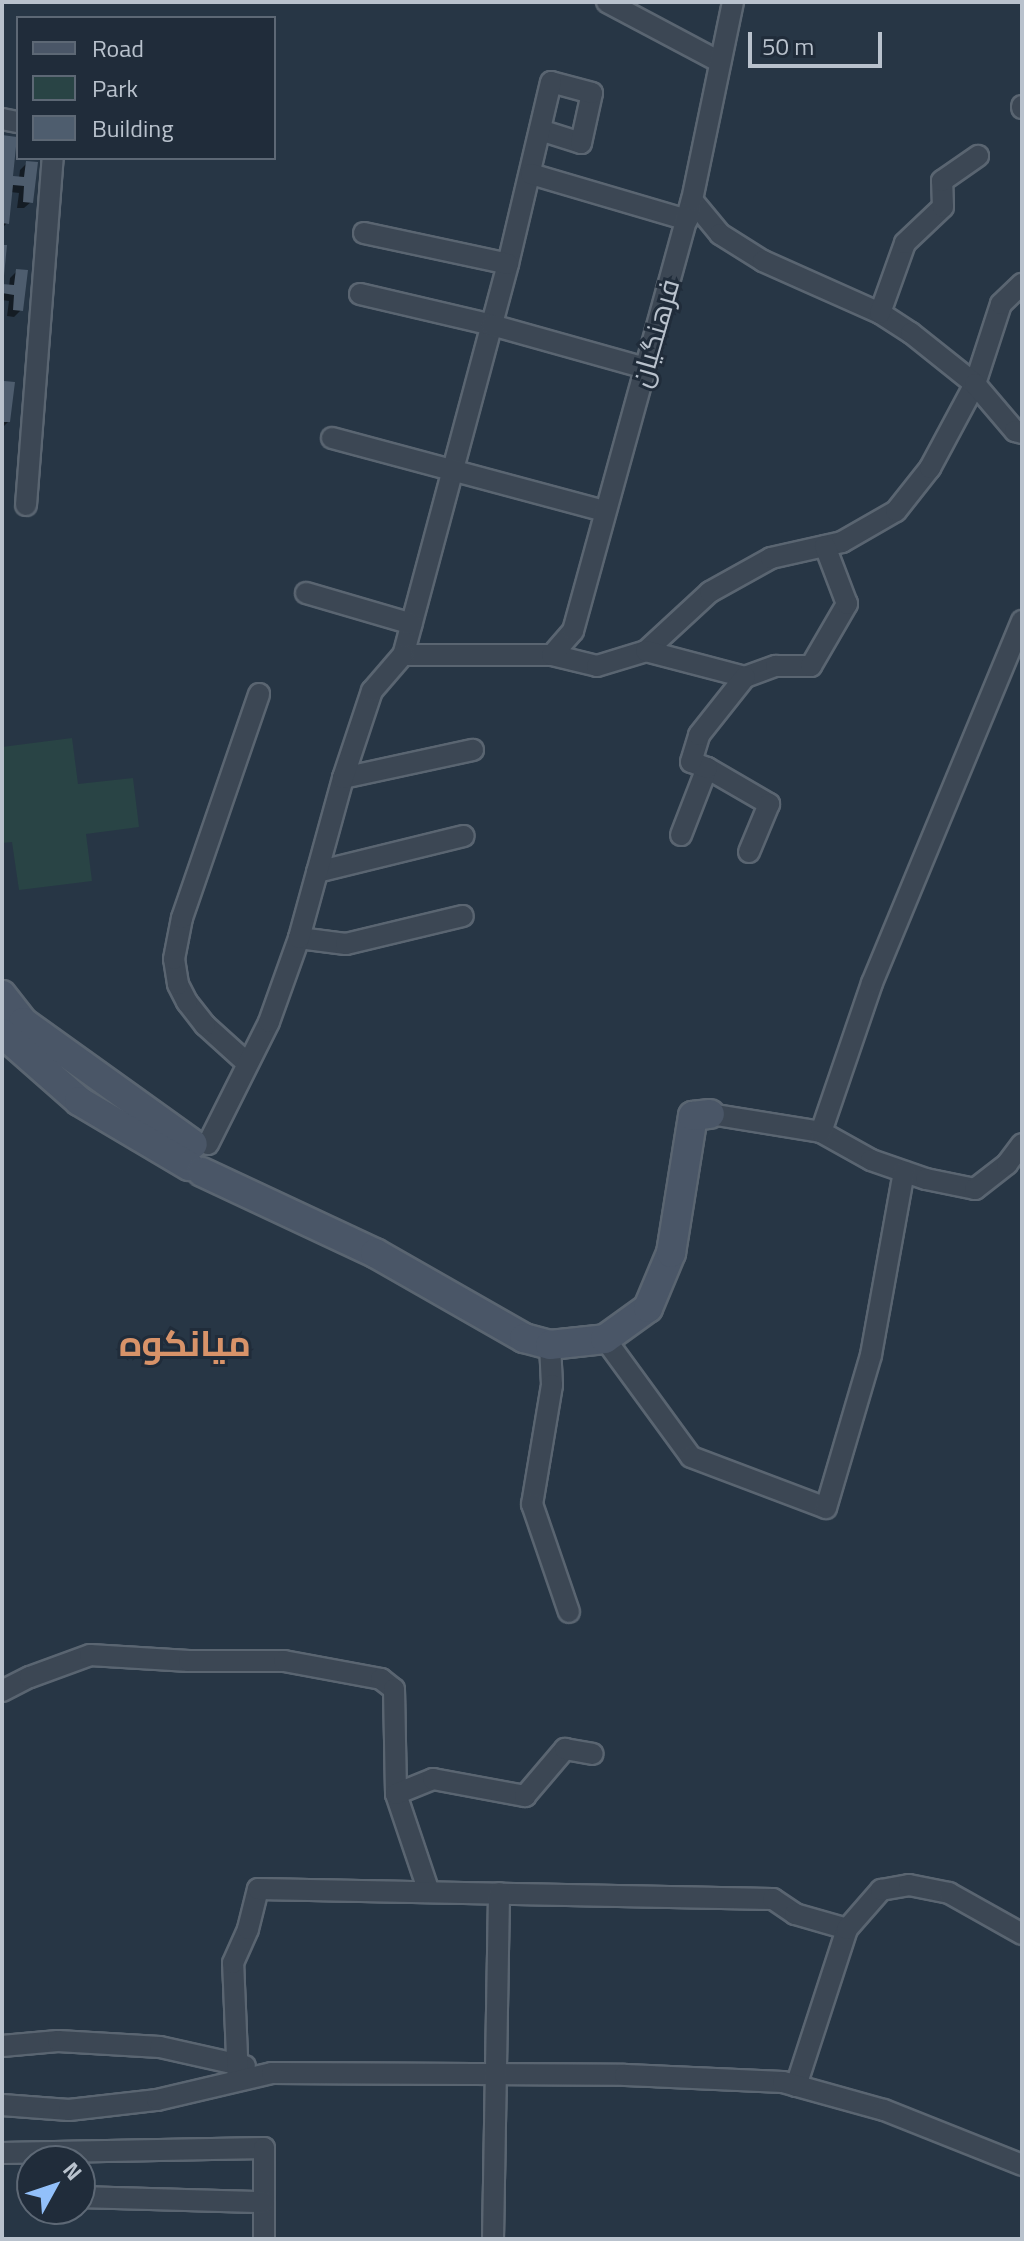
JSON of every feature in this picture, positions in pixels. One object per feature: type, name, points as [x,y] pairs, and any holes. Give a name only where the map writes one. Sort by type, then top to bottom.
[{"type":"main road","points":[[2,995],[23,1022],[201,1156]]},
{"type":"main road","points":[[2,1033],[79,1101],[201,1156],[524,1338],[550,1345],[605,1339],[648,1308],[671,1253],[693,1116],[710,1114]]},
{"type":"street","points":[[607,2],[720,62]]},
{"type":"street","name":"فرهنگیان","points":[[552,655],[573,631],[687,220],[733,2]]},
{"type":"street","points":[[201,1156],[269,1022],[299,938],[343,778],[372,691],[403,655],[508,264],[540,130]]},
{"type":"street","points":[[880,313],[905,243],[943,207],[942,181],[978,156]]},
{"type":"street","points":[[26,505],[53,160]]},
{"type":"street","points":[[531,174],[687,220]]},
{"type":"street","points":[[692,200],[720,234],[763,261],[880,313],[975,384],[1015,431],[1022,433]]},
{"type":"street","points":[[364,233],[508,264]]},
{"type":"street","points":[[403,655],[552,655],[597,666],[646,651],[710,592],[771,558],[842,542],[896,511],[930,468],[975,384],[1001,304],[1022,284]]},
{"type":"street","points":[[360,294],[492,325],[645,368]]},
{"type":"street","points":[[332,438],[604,511]]},
{"type":"street","points":[[749,852],[769,804],[691,762],[699,735],[745,677],[776,666],[811,666],[847,604],[825,546]]},
{"type":"street","points":[[306,593],[412,624]]},
{"type":"street","points":[[821,1132],[872,983],[1022,621]]},
{"type":"street","points":[[646,651],[745,677]]},
{"type":"street","points":[[247,1063],[205,1025],[187,1002],[178,984],[174,959],[182,918],[259,694]]},
{"type":"street","points":[[343,778],[473,750]]},
{"type":"street","points":[[681,835],[707,768]]},
{"type":"street","points":[[317,872],[464,836]]},
{"type":"street","points":[[299,938],[346,944],[463,916]]},
{"type":"street","points":[[710,1114],[821,1132],[871,1160],[904,1172],[975,1189],[1007,1164],[1022,1144]]},
{"type":"street","points":[[605,1339],[691,1457],[826,1508],[871,1355],[904,1172]]},
{"type":"street","points":[[550,1345],[552,1385],[532,1504],[569,1612]]},
{"type":"street","points":[[2,1691],[90,1655],[189,1661],[284,1661],[381,1679],[394,1689],[396,1794],[429,1892]]},
{"type":"street","points":[[396,1794],[433,1779],[525,1796],[565,1749],[593,1754]]},
{"type":"street","points":[[796,2086],[847,1929],[881,1890],[909,1885],[949,1893],[1022,1934]]},
{"type":"street","points":[[237,2072],[233,1963],[248,1929],[258,1889],[773,1899],[795,1914],[847,1929]]},
{"type":"street","points":[[493,2239],[499,1893]]},
{"type":"street","points":[[4,2044],[58,2041],[160,2047],[237,2072],[656,2076],[783,2082],[884,2110],[1022,2165]]},
{"type":"street","points":[[2,2105],[69,2110],[157,2100],[237,2072]]},
{"type":"street","points":[[2,2153],[264,2148],[264,2239]]},
{"type":"street","points":[[96,2197],[264,2202]]},
{"type":"green space","points":[[72,738],[78,784],[133,778],[139,827],[86,834],[92,881],[19,890],[12,842],[2,843],[2,747]]},
{"type":"building","points":[[2,135],[16,137],[13,176],[24,177],[26,161],[38,162],[33,203],[23,202],[24,186],[13,185],[9,224],[2,223]]},
{"type":"building","points":[[2,245],[7,245],[4,276],[2,276]]},
{"type":"building","points":[[16,269],[28,270],[23,311],[13,310],[14,295],[2,293],[2,284],[14,285]]},
{"type":"building","points":[[4,381],[15,382],[10,422],[2,422]]},
{"type":"district","name":"میانکوه","points":[[185,1343]]}]
